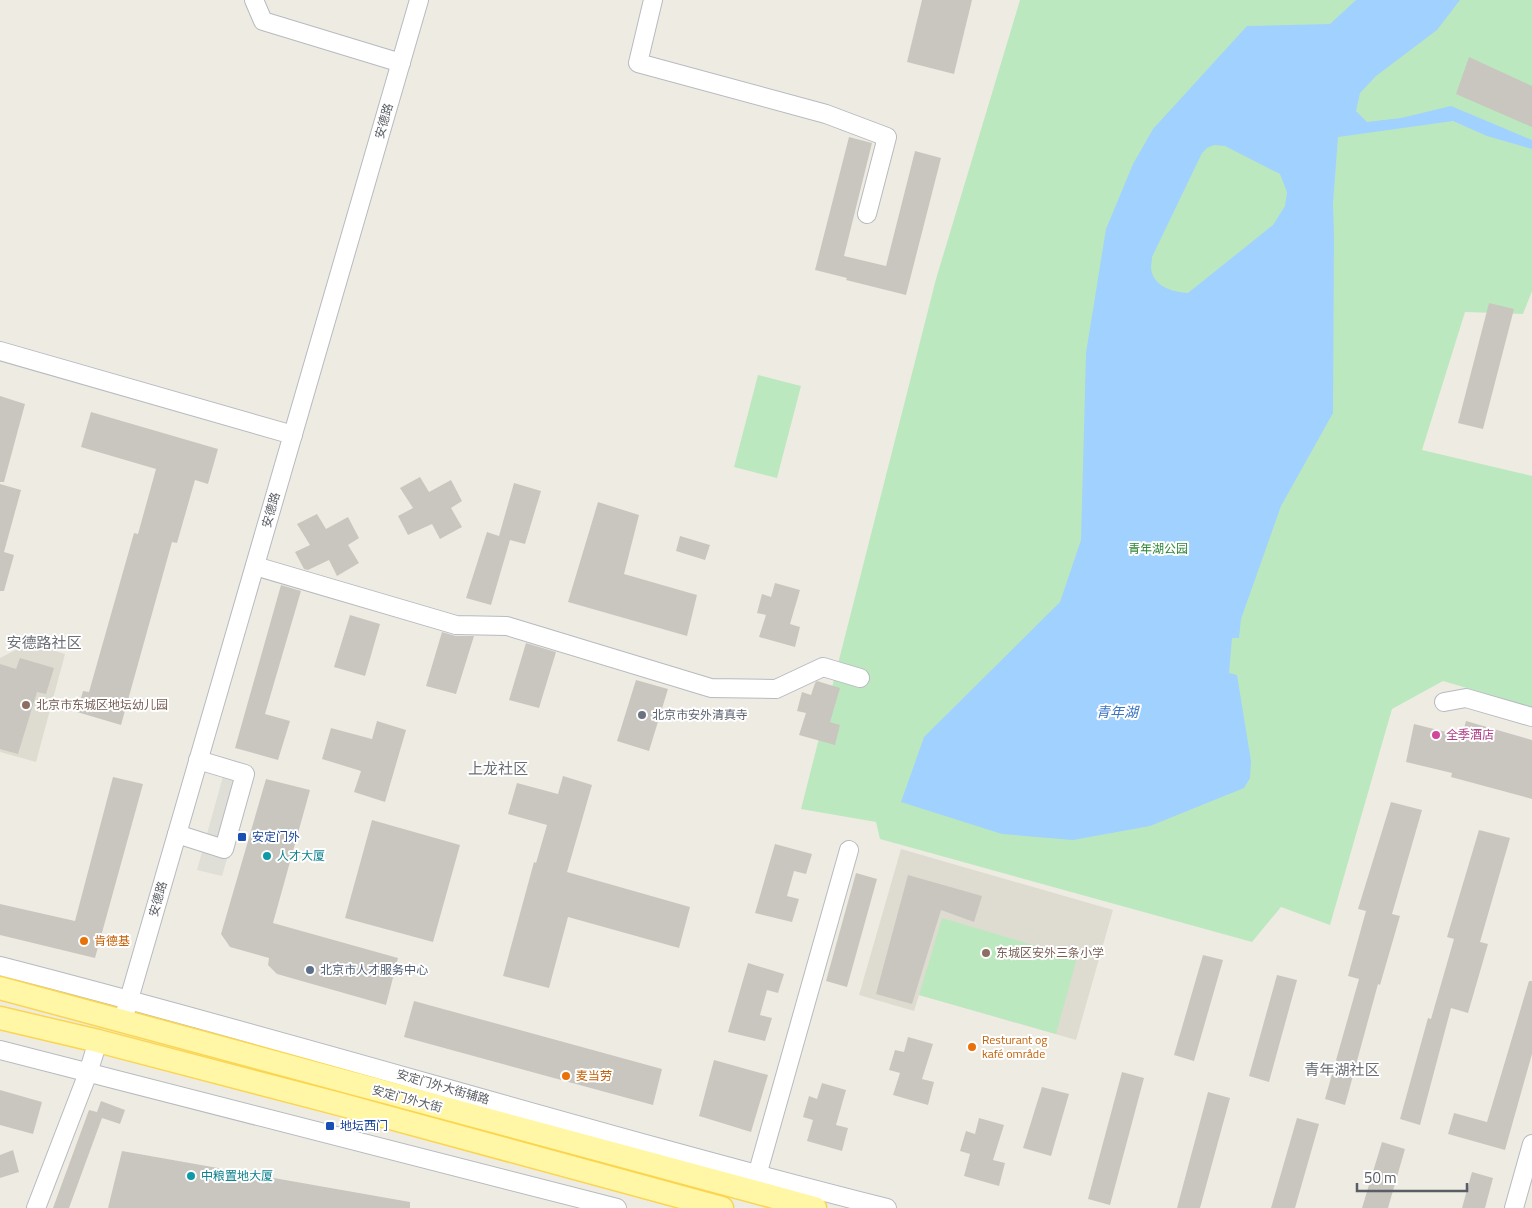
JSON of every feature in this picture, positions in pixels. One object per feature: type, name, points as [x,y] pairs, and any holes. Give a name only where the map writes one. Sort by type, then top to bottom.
[{"type":"main road","name":"安定门外大街","points":[[0,988],[126,1009],[357,1086],[754,1184],[815,1208]]},
{"type":"main road","name":"安定门外大街","points":[[0,1018],[98,1041],[339,1104],[722,1208]]},
{"type":"street","points":[[254,0],[263,21],[401,63]]},
{"type":"street","name":"安德路","points":[[126,1009],[419,0]]},
{"type":"street","points":[[653,0],[638,63],[826,114],[887,137],[867,214]]},
{"type":"street","points":[[0,351],[293,435]]},
{"type":"street","points":[[255,566],[456,625],[508,626],[711,688],[776,689],[822,667],[860,678]]},
{"type":"street","points":[[1444,702],[1466,698],[1532,717]]},
{"type":"street","points":[[177,834],[224,848],[229,832],[245,774],[198,760]]},
{"type":"street","points":[[849,850],[754,1184],[887,1208]]},
{"type":"street","points":[[0,966],[126,1009]]},
{"type":"street","points":[[36,1208],[88,1073],[98,1041]]},
{"type":"street","points":[[0,1050],[617,1208]]},
{"type":"street","points":[[1514,1208],[1532,1144]]},
{"type":"shaded area","name":"北京市东城区地坛幼儿园","points":[[29,643],[65,654],[36,762],[0,752],[0,658]]},
{"type":"shaded area","points":[[227,762],[253,770],[222,876],[197,870]]},
{"type":"shaded area","name":"东城区安外三条小学","points":[[901,849],[1113,910],[1076,1040],[919,995],[914,1011],[859,995]]},
{"type":"green space","name":"青年湖公园","points":[[1020,0],[1532,0],[1532,291],[1523,314],[1465,312],[1422,450],[1532,476],[1532,707],[1443,681],[1392,709],[1330,925],[1281,907],[1252,942],[880,839],[876,822],[801,809],[936,279]]},
{"type":"green space","points":[[758,375],[801,386],[777,478],[734,467]]},
{"type":"green space","points":[[942,918],[1077,958],[1056,1034],[919,995]]},
{"type":"water","name":"青年湖","points":[[1356,0],[1460,0],[1437,30],[1376,76],[1360,93],[1356,111],[1367,122],[1401,118],[1451,106],[1532,140],[1532,149],[1487,136],[1453,121],[1338,137],[1333,203],[1333,413],[1281,506],[1241,619],[1239,638],[1232,638],[1229,673],[1237,675],[1251,761],[1250,778],[1244,788],[1150,826],[1073,840],[1002,834],[901,802],[924,737],[1060,602],[1081,540],[1086,353],[1106,229],[1133,164],[1153,129],[1247,26],[1330,24]],"holes":[[[1214,145],[1225,146],[1280,174],[1287,192],[1285,206],[1273,225],[1188,293],[1177,292],[1162,286],[1154,278],[1151,267],[1152,257],[1202,153]]]},
{"type":"building","points":[[922,0],[972,0],[954,74],[907,62]]},
{"type":"building","points":[[1469,57],[1532,86],[1532,127],[1456,94]]},
{"type":"building","points":[[849,137],[872,143],[844,256],[886,266],[915,151],[941,158],[906,295],[815,270]]},
{"type":"building","points":[[1489,303],[1514,309],[1483,429],[1458,423]]},
{"type":"building","points":[[0,396],[25,404],[4,482],[0,482]]},
{"type":"building","points":[[91,412],[218,449],[208,484],[195,480],[177,543],[172,542],[121,725],[77,712],[83,691],[89,692],[134,533],[138,534],[156,469],[81,447]]},
{"type":"building","points":[[420,477],[429,492],[451,480],[462,501],[451,508],[462,527],[440,539],[432,524],[408,535],[398,516],[413,508],[400,488]]},
{"type":"building","points":[[514,483],[541,491],[525,544],[510,540],[491,605],[466,598],[487,532],[499,536]]},
{"type":"building","points":[[0,484],[21,490],[4,552],[14,555],[4,591],[0,591]]},
{"type":"building","points":[[598,502],[639,515],[624,574],[697,595],[687,636],[568,602]]},
{"type":"building","points":[[317,514],[326,529],[348,517],[359,538],[348,545],[359,563],[337,576],[329,560],[308,570],[304,569],[295,552],[310,545],[297,524]]},
{"type":"building","points":[[680,536],[710,545],[705,560],[676,551]]},
{"type":"building","points":[[775,583],[800,590],[790,624],[800,627],[795,647],[759,637],[766,615],[757,613],[762,594],[771,597]]},
{"type":"building","points":[[281,585],[301,591],[265,714],[290,721],[278,760],[235,748]]},
{"type":"building","points":[[350,615],[380,624],[365,676],[334,667]]},
{"type":"building","points":[[442,632],[456,636],[474,636],[456,694],[426,686]]},
{"type":"building","points":[[526,643],[556,652],[539,708],[509,700]]},
{"type":"building","points":[[20,658],[54,668],[46,694],[37,692],[18,754],[0,749],[0,664],[16,669]]},
{"type":"building","name":"北京市安外清真寺","points":[[636,680],[668,689],[649,751],[617,741]]},
{"type":"building","points":[[817,681],[840,688],[830,722],[840,725],[835,745],[799,735],[806,713],[797,711],[802,692],[811,695]]},
{"type":"building","points":[[377,721],[406,730],[385,802],[354,792],[361,771],[322,759],[331,728],[372,739]]},
{"type":"building","points":[[1466,721],[1532,740],[1532,799],[1451,777],[1452,773],[1406,762],[1414,724],[1462,736]]},
{"type":"building","points":[[563,776],[592,785],[567,872],[690,907],[679,948],[568,917],[549,988],[503,976],[534,862],[536,863],[547,825],[508,814],[517,783],[558,794]]},
{"type":"building","points":[[113,777],[143,784],[95,958],[0,935],[0,904],[75,921]]},
{"type":"building","name":"人才大厦","points":[[266,779],[310,790],[273,923],[398,958],[386,1005],[277,974],[268,965],[269,958],[230,947],[221,934]]},
{"type":"building","points":[[1391,802],[1422,810],[1392,914],[1400,916],[1380,985],[1378,984],[1345,1105],[1325,1099],[1359,979],[1348,976],[1366,911],[1358,909]]},
{"type":"building","points":[[372,820],[460,845],[433,942],[345,918]]},
{"type":"building","points":[[1479,830],[1510,838],[1480,942],[1488,944],[1468,1013],[1451,1008],[1420,1125],[1400,1119],[1428,1018],[1431,1019],[1454,939],[1447,937]]},
{"type":"building","points":[[775,844],[812,854],[806,874],[794,871],[787,896],[799,899],[792,922],[755,913]]},
{"type":"building","points":[[856,873],[877,879],[847,987],[826,981]]},
{"type":"building","points":[[908,875],[982,896],[974,922],[941,910],[912,1004],[876,994]]},
{"type":"building","points":[[1203,955],[1223,960],[1194,1061],[1174,1055]]},
{"type":"building","points":[[748,963],[784,974],[778,993],[767,990],[760,1015],[772,1018],[765,1041],[728,1032]]},
{"type":"building","points":[[1277,975],[1297,980],[1269,1082],[1249,1076]]},
{"type":"building","points":[[1529,981],[1532,981],[1532,1054],[1505,1150],[1448,1134],[1454,1113],[1487,1122]]},
{"type":"building","points":[[414,1001],[662,1069],[653,1105],[404,1037]]},
{"type":"building","points":[[908,1037],[933,1044],[922,1079],[934,1082],[928,1105],[893,1095],[900,1073],[889,1070],[895,1050],[904,1052]]},
{"type":"building","points":[[714,1060],[768,1075],[751,1132],[699,1116]]},
{"type":"building","points":[[1122,1072],[1144,1078],[1110,1205],[1088,1199]]},
{"type":"building","points":[[822,1083],[846,1090],[836,1125],[848,1128],[842,1151],[807,1141],[813,1120],[803,1117],[809,1096],[817,1099]]},
{"type":"building","points":[[1042,1087],[1069,1094],[1051,1156],[1023,1148]]},
{"type":"building","points":[[0,1090],[42,1102],[33,1134],[0,1125]]},
{"type":"building","points":[[1208,1092],[1230,1098],[1200,1208],[1177,1208]]},
{"type":"building","points":[[101,1101],[125,1110],[120,1124],[102,1118],[69,1208],[53,1208],[89,1110],[97,1112]]},
{"type":"building","points":[[979,1118],[1004,1125],[993,1160],[1005,1163],[999,1186],[964,1176],[970,1154],[960,1151],[966,1131],[975,1134]]},
{"type":"building","points":[[1297,1118],[1319,1124],[1295,1208],[1271,1208]]},
{"type":"building","points":[[1382,1142],[1405,1149],[1388,1208],[1362,1208]]},
{"type":"building","points":[[13,1150],[19,1172],[0,1178],[0,1155]]},
{"type":"building","name":"中粮置地大厦","points":[[122,1151],[410,1202],[410,1208],[108,1208]]},
{"type":"building","points":[[1472,1172],[1493,1178],[1485,1208],[1462,1208]]},
{"type":"place","name":"北京市东城区地坛幼儿园","points":[[26,705]]},
{"type":"place","name":"北京市安外清真寺","points":[[642,715]]},
{"type":"place","name":"全季酒店","points":[[1436,735]]},
{"type":"place","name":"安定门外","points":[[242,837]]},
{"type":"place","name":"人才大厦","points":[[267,856]]},
{"type":"place","name":"肯德基","points":[[84,941]]},
{"type":"place","name":"东城区安外三条小学","points":[[986,953]]},
{"type":"place","name":"北京市人才服务中心","points":[[310,970]]},
{"type":"place","name":"Resturant og kafé område","points":[[972,1047]]},
{"type":"place","name":"麦当劳","points":[[566,1076]]},
{"type":"place","name":"地坛西门","points":[[330,1126]]},
{"type":"place","name":"中粮置地大厦","points":[[191,1176]]},
{"type":"district","name":"安德路社区","points":[[44,643]]},
{"type":"district","name":"上龙社区","points":[[498,769]]},
{"type":"district","name":"青年湖社区","points":[[1342,1070]]}]
